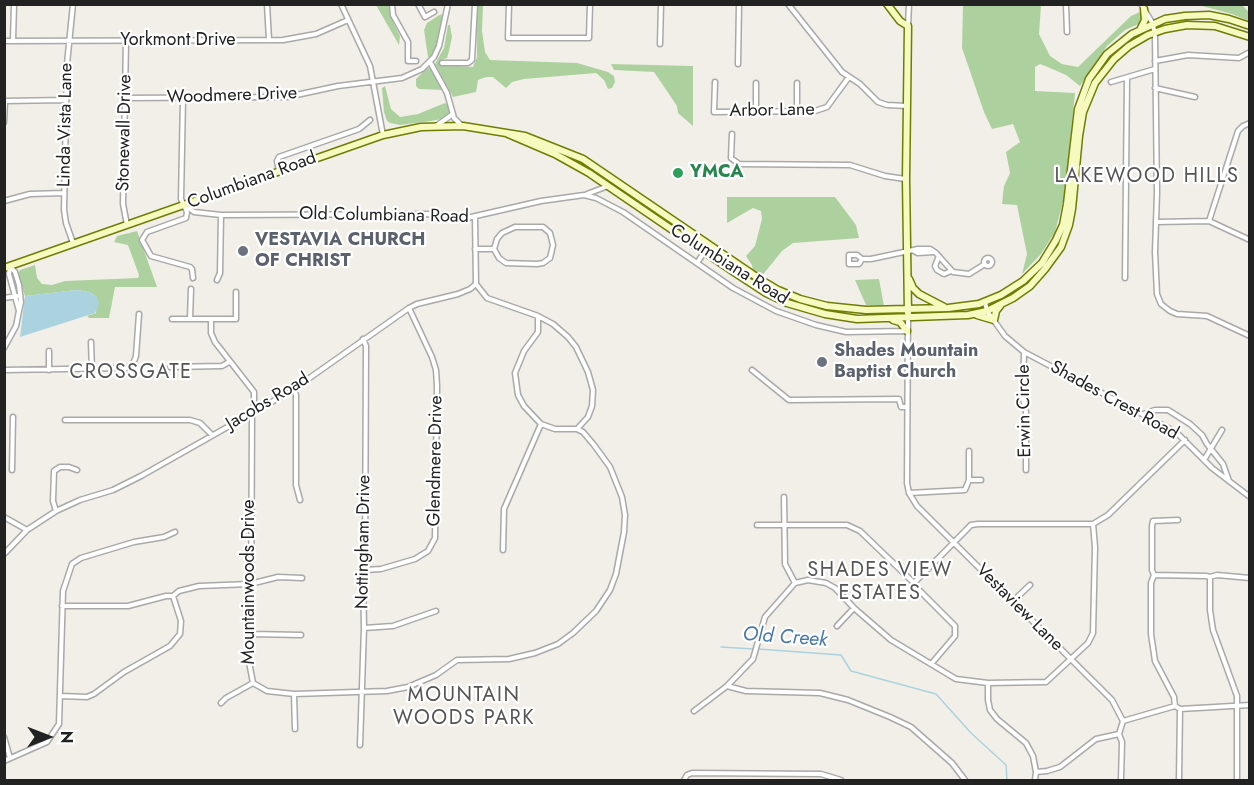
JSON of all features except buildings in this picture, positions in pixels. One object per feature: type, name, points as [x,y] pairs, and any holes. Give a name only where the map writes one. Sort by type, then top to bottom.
[{"type":"main road","points":[[887,4],[900,21],[908,26],[906,179],[910,251],[908,318]]},
{"type":"main road","points":[[1140,29],[1145,20],[1142,7]]},
{"type":"main road","name":"Columbiana Road","points":[[7,267],[383,135],[436,126],[463,126],[533,138],[583,159],[769,286],[800,299],[827,306],[866,310],[966,306],[1001,295],[1023,281],[1042,263],[1056,240],[1063,225],[1067,204],[1083,94],[1096,68],[1113,48],[1140,29],[1185,16],[1209,15],[1250,26]]},
{"type":"main road","name":"Columbiana Road","points":[[506,133],[562,158],[608,186],[766,293],[798,307],[838,317],[866,319],[973,314],[1002,305],[1030,286],[1060,247],[1069,225],[1072,208],[1078,125],[1089,95],[1106,68],[1129,46],[1155,32],[1199,24],[1215,26],[1250,37]]},
{"type":"main road","points":[[908,277],[913,288],[924,298],[948,308]]},
{"type":"main road","points":[[798,307],[800,299]]},
{"type":"main road","points":[[973,314],[994,320],[996,310],[1002,305]]},
{"type":"main road","points":[[866,310],[866,319]]},
{"type":"main road","points":[[890,319],[900,322],[907,332]]},
{"type":"street","points":[[13,41],[14,4]]},
{"type":"street","name":"Linda Vista Lane","points":[[73,4],[66,100],[64,193],[65,218],[73,244]]},
{"type":"street","points":[[267,4],[269,40]]},
{"type":"street","points":[[341,4],[368,59],[383,135]]},
{"type":"street","points":[[392,4],[393,15],[408,42],[408,61],[416,61]]},
{"type":"street","points":[[418,4],[425,17],[434,12]]},
{"type":"street","points":[[448,4],[439,46],[430,62],[447,93],[453,114],[463,126]]},
{"type":"street","points":[[442,63],[468,63],[472,60],[475,4]]},
{"type":"street","points":[[509,4],[508,38],[589,38],[590,4]]},
{"type":"street","points":[[660,44],[661,4]]},
{"type":"street","points":[[738,64],[739,4]]},
{"type":"street","points":[[788,4],[833,63],[860,84],[875,100],[882,104],[908,106]]},
{"type":"street","points":[[908,26],[909,4]]},
{"type":"street","points":[[1066,4],[1067,32]]},
{"type":"street","points":[[1142,7],[1153,24],[1155,32],[1155,288],[1161,304],[1170,311],[1177,314],[1207,316],[1250,336]]},
{"type":"street","name":"Yorkmont Drive","points":[[4,41],[269,40],[309,36],[348,20]]},
{"type":"street","name":"Stonewall Drive","points":[[126,41],[123,204],[127,225]]},
{"type":"street","points":[[1155,62],[1188,55],[1239,58],[1248,53]]},
{"type":"street","name":"Woodmere Drive","points":[[125,98],[286,98],[338,86],[374,83],[409,76],[430,62]]},
{"type":"street","points":[[1111,82],[1155,69]]},
{"type":"street","name":"Arbor Lane","points":[[715,82],[714,112],[820,111],[827,107],[849,77]]},
{"type":"street","points":[[1125,278],[1127,78]]},
{"type":"street","points":[[756,83],[756,112]]},
{"type":"street","points":[[797,83],[797,111]]},
{"type":"street","points":[[1155,88],[1195,97]]},
{"type":"street","points":[[183,98],[181,186],[182,199],[187,212],[186,218],[147,232],[142,240],[151,256],[190,267],[193,278]]},
{"type":"street","points":[[4,122],[5,101],[66,100]]},
{"type":"street","points":[[436,126],[453,114]]},
{"type":"street","points":[[279,171],[277,161],[281,156],[359,129],[370,120]]},
{"type":"street","points":[[1209,221],[1238,131],[1250,123]]},
{"type":"street","points":[[732,134],[731,156],[733,161],[739,164],[849,165],[885,176],[906,179]]},
{"type":"street","name":"Old Columbiana Road","points":[[184,205],[194,212],[221,215],[439,214],[475,218],[542,201],[584,195],[608,186]]},
{"type":"street","points":[[4,201],[30,194],[64,193]]},
{"type":"street","name":"Old Columbiana Road","points":[[584,195],[596,198],[624,212],[747,297],[776,311],[816,325],[846,332],[907,332]]},
{"type":"street","points":[[217,280],[220,273],[221,215]]},
{"type":"street","points":[[475,218],[476,284],[487,298],[538,316],[553,324],[576,346],[588,372],[593,390],[592,406],[588,417],[577,429],[555,429],[541,424],[524,406],[518,395],[515,373],[520,358],[538,332],[538,316]]},
{"type":"street","points":[[1156,222],[1209,221],[1250,240]]},
{"type":"street","points":[[543,227],[550,232],[553,239],[553,253],[550,258],[537,264],[506,263],[499,258],[494,249],[502,233],[509,228],[543,227]]},
{"type":"street","points":[[698,263],[709,245]]},
{"type":"street","points":[[476,249],[494,249]]},
{"type":"street","points":[[862,259],[930,249],[951,271],[959,274],[969,274],[985,264]]},
{"type":"street","points":[[939,256],[935,266],[937,270],[944,274],[951,271]]},
{"type":"street","points":[[4,348],[16,326],[19,311],[18,296],[7,267]]},
{"type":"street","name":"Jacobs Road","points":[[4,554],[27,530],[56,511],[80,500],[123,486],[294,389],[409,308],[464,292],[476,284]]},
{"type":"street","points":[[190,289],[190,319]]},
{"type":"street","points":[[172,319],[236,319],[236,292]]},
{"type":"street","points":[[4,298],[18,296]]},
{"type":"street","name":"Shades Crest Road","points":[[985,301],[987,311],[1005,336],[1024,352],[1176,432],[1229,482],[1250,497]]},
{"type":"street","name":"Glendmere Drive","points":[[365,570],[381,569],[415,559],[428,551],[435,538],[436,370],[409,308]]},
{"type":"street","points":[[4,370],[125,369],[133,364],[136,356],[139,314]]},
{"type":"street","points":[[908,318],[907,483],[909,493],[965,490],[969,480],[969,451]]},
{"type":"street","name":"Mountainwoods Drive","points":[[211,319],[212,337],[254,392],[249,662],[253,683],[267,691],[294,694],[387,691],[408,687],[436,675],[457,660],[509,659],[535,654],[566,638],[596,611],[610,590],[616,574],[625,515],[622,497],[610,467],[583,432],[577,429]]},
{"type":"street","name":"Nottingham Drive","points":[[360,745],[365,570],[366,346],[363,339]]},
{"type":"street","points":[[91,342],[92,370]]},
{"type":"street","points":[[49,351],[49,370]]},
{"type":"street","name":"Erwin Circle","points":[[1024,352],[1026,470]]},
{"type":"street","points":[[170,367],[222,366],[229,362]]},
{"type":"street","points":[[752,370],[789,400],[899,399],[901,407],[907,407]]},
{"type":"street","points":[[294,389],[296,394],[296,485],[300,500]]},
{"type":"street","points":[[1143,414],[1155,410],[1168,410],[1197,429],[1223,464],[1229,482]]},
{"type":"street","points":[[12,470],[13,417]]},
{"type":"street","points":[[65,420],[189,420],[201,423],[212,435]]},
{"type":"street","points":[[503,550],[504,509],[541,424]]},
{"type":"street","points":[[1204,460],[1222,430]]},
{"type":"street","points":[[4,440],[13,440]]},
{"type":"street","points":[[914,583],[971,525],[1093,524],[1108,516],[1185,440]]},
{"type":"street","points":[[56,511],[52,501],[55,469],[69,467],[77,471]]},
{"type":"street","points":[[969,480],[981,480]]},
{"type":"street","name":"Vestaview Lane","points":[[909,493],[917,506],[1112,700],[1123,721]]},
{"type":"street","points":[[784,496],[785,564],[795,583]]},
{"type":"street","points":[[4,517],[27,530]]},
{"type":"street","points":[[1178,520],[1153,521],[1152,570],[1154,575],[1151,583],[1152,648],[1155,661],[1174,697],[1177,708],[1179,780]]},
{"type":"street","points":[[694,711],[727,686],[753,659],[765,617],[795,583],[808,580],[826,583],[835,588],[891,640],[956,679],[988,683],[1046,682],[1088,643],[1093,633],[1095,547],[1093,524]]},
{"type":"street","points":[[757,525],[853,526],[860,531],[955,626],[953,639],[932,663]]},
{"type":"street","points":[[4,761],[40,746],[51,737],[58,724],[61,696],[63,591],[72,564],[134,542],[164,537],[176,532]]},
{"type":"street","points":[[1154,575],[1210,577],[1217,575],[1250,578]]},
{"type":"street","points":[[62,606],[128,606],[173,596],[179,591],[199,586],[250,584],[278,576],[303,578]]},
{"type":"street","points":[[1210,577],[1210,610],[1213,630],[1234,687],[1237,707],[1236,780]]},
{"type":"street","points":[[1012,602],[1030,585]]},
{"type":"street","points":[[61,696],[87,697],[94,694],[124,672],[170,646],[180,634],[181,621],[173,596]]},
{"type":"street","points":[[837,626],[854,608]]},
{"type":"street","points":[[364,628],[393,626],[436,611]]},
{"type":"street","points":[[251,634],[302,635]]},
{"type":"street","points":[[222,703],[226,698],[253,683]]},
{"type":"street","points":[[988,683],[990,710],[997,719],[1026,743],[1033,756],[1035,780]]},
{"type":"street","points":[[727,686],[746,691],[820,693],[848,700],[911,727],[952,763],[965,780]]},
{"type":"street","points":[[294,694],[295,729]]},
{"type":"street","points":[[1121,780],[1122,742],[1119,734],[1123,721],[1177,708],[1250,705]]},
{"type":"street","points":[[1036,772],[1060,767],[1096,739],[1119,734]]},
{"type":"street","points":[[4,737],[10,758]]},
{"type":"street","points":[[684,780],[692,772],[786,773],[793,778],[798,773],[821,774],[841,780]]},
{"type":"street","points":[[739,774],[739,780]]},
{"type":"green space","points":[[376,5],[389,5],[391,18],[400,36],[399,45]]},
{"type":"green space","points":[[477,5],[483,5],[482,31],[485,52],[490,60],[577,63],[614,76],[615,82],[612,88],[608,89],[604,80],[596,73],[524,79],[512,82],[506,88],[493,77],[486,77],[478,80],[476,92],[453,97],[435,64],[444,48],[448,25],[450,25],[452,37],[449,51],[447,58],[441,60],[441,65],[473,67],[477,57]]},
{"type":"green space","points":[[963,5],[1041,5],[1039,34],[1050,56],[1062,64],[1078,67],[1131,16],[1140,12],[1143,16],[1141,23],[1125,30],[1107,46],[1080,86],[1066,75],[1050,68],[1040,64],[1035,67],[1035,91],[1075,93],[1064,198],[1055,232],[1041,254],[1022,274],[1027,254],[1017,205],[1002,204],[1004,186],[1010,173],[1006,152],[1020,142],[1013,124],[992,129],[984,112],[962,48]]},
{"type":"green space","points":[[1201,5],[1242,5],[1249,12],[1249,21],[1232,14]]},
{"type":"green space","points":[[441,14],[443,25],[437,45],[431,57],[428,57],[424,30],[427,23]]},
{"type":"green space","points":[[611,64],[693,66],[693,126],[678,113],[677,106],[654,72],[614,70]]},
{"type":"green space","points":[[427,68],[433,69],[444,90],[419,89],[416,86],[416,79]]},
{"type":"green space","points":[[385,86],[391,109],[400,117],[418,114],[445,103],[449,106],[450,113],[442,119],[431,121],[400,125],[390,123],[384,112],[382,88]]},
{"type":"green space","points":[[727,197],[835,197],[856,225],[859,238],[793,243],[782,251],[761,277],[753,272],[752,265],[746,256],[755,246],[762,219],[761,211],[753,208],[727,223]]},
{"type":"green space","points":[[137,231],[157,287],[115,287],[109,318],[89,318],[87,316],[96,313],[97,297],[89,292],[77,290],[25,296],[18,274],[20,270],[35,265],[37,278],[42,284],[138,278],[139,275],[128,245],[114,242],[117,236]]},
{"type":"green space","points":[[879,279],[884,306],[866,305],[855,280]]},
{"type":"water","points":[[77,290],[89,292],[97,297],[99,304],[95,313],[20,337],[25,296]]},
{"type":"waterway","name":"Old Creek","points":[[721,647],[753,649]]},
{"type":"waterway","name":"Old Creek","points":[[758,649],[841,655],[851,671],[936,694],[971,733],[1006,765],[1007,780]]},
{"type":"place","name":"YMCA","points":[[678,173]]},
{"type":"place","name":"VESTAVIA CHURCH OF CHRIST","points":[[243,251]]},
{"type":"place","name":"Shades Mountain Baptist Church","points":[[822,362]]},
{"type":"district","name":"LAKEWOOD HILLS","points":[[1147,177]]},
{"type":"district","name":"CROSSGATE","points":[[131,373]]},
{"type":"district","name":"SHADES VIEW ESTATES","points":[[880,582]]},
{"type":"district","name":"MOUNTAIN WOODS PARK","points":[[464,708]]}]
